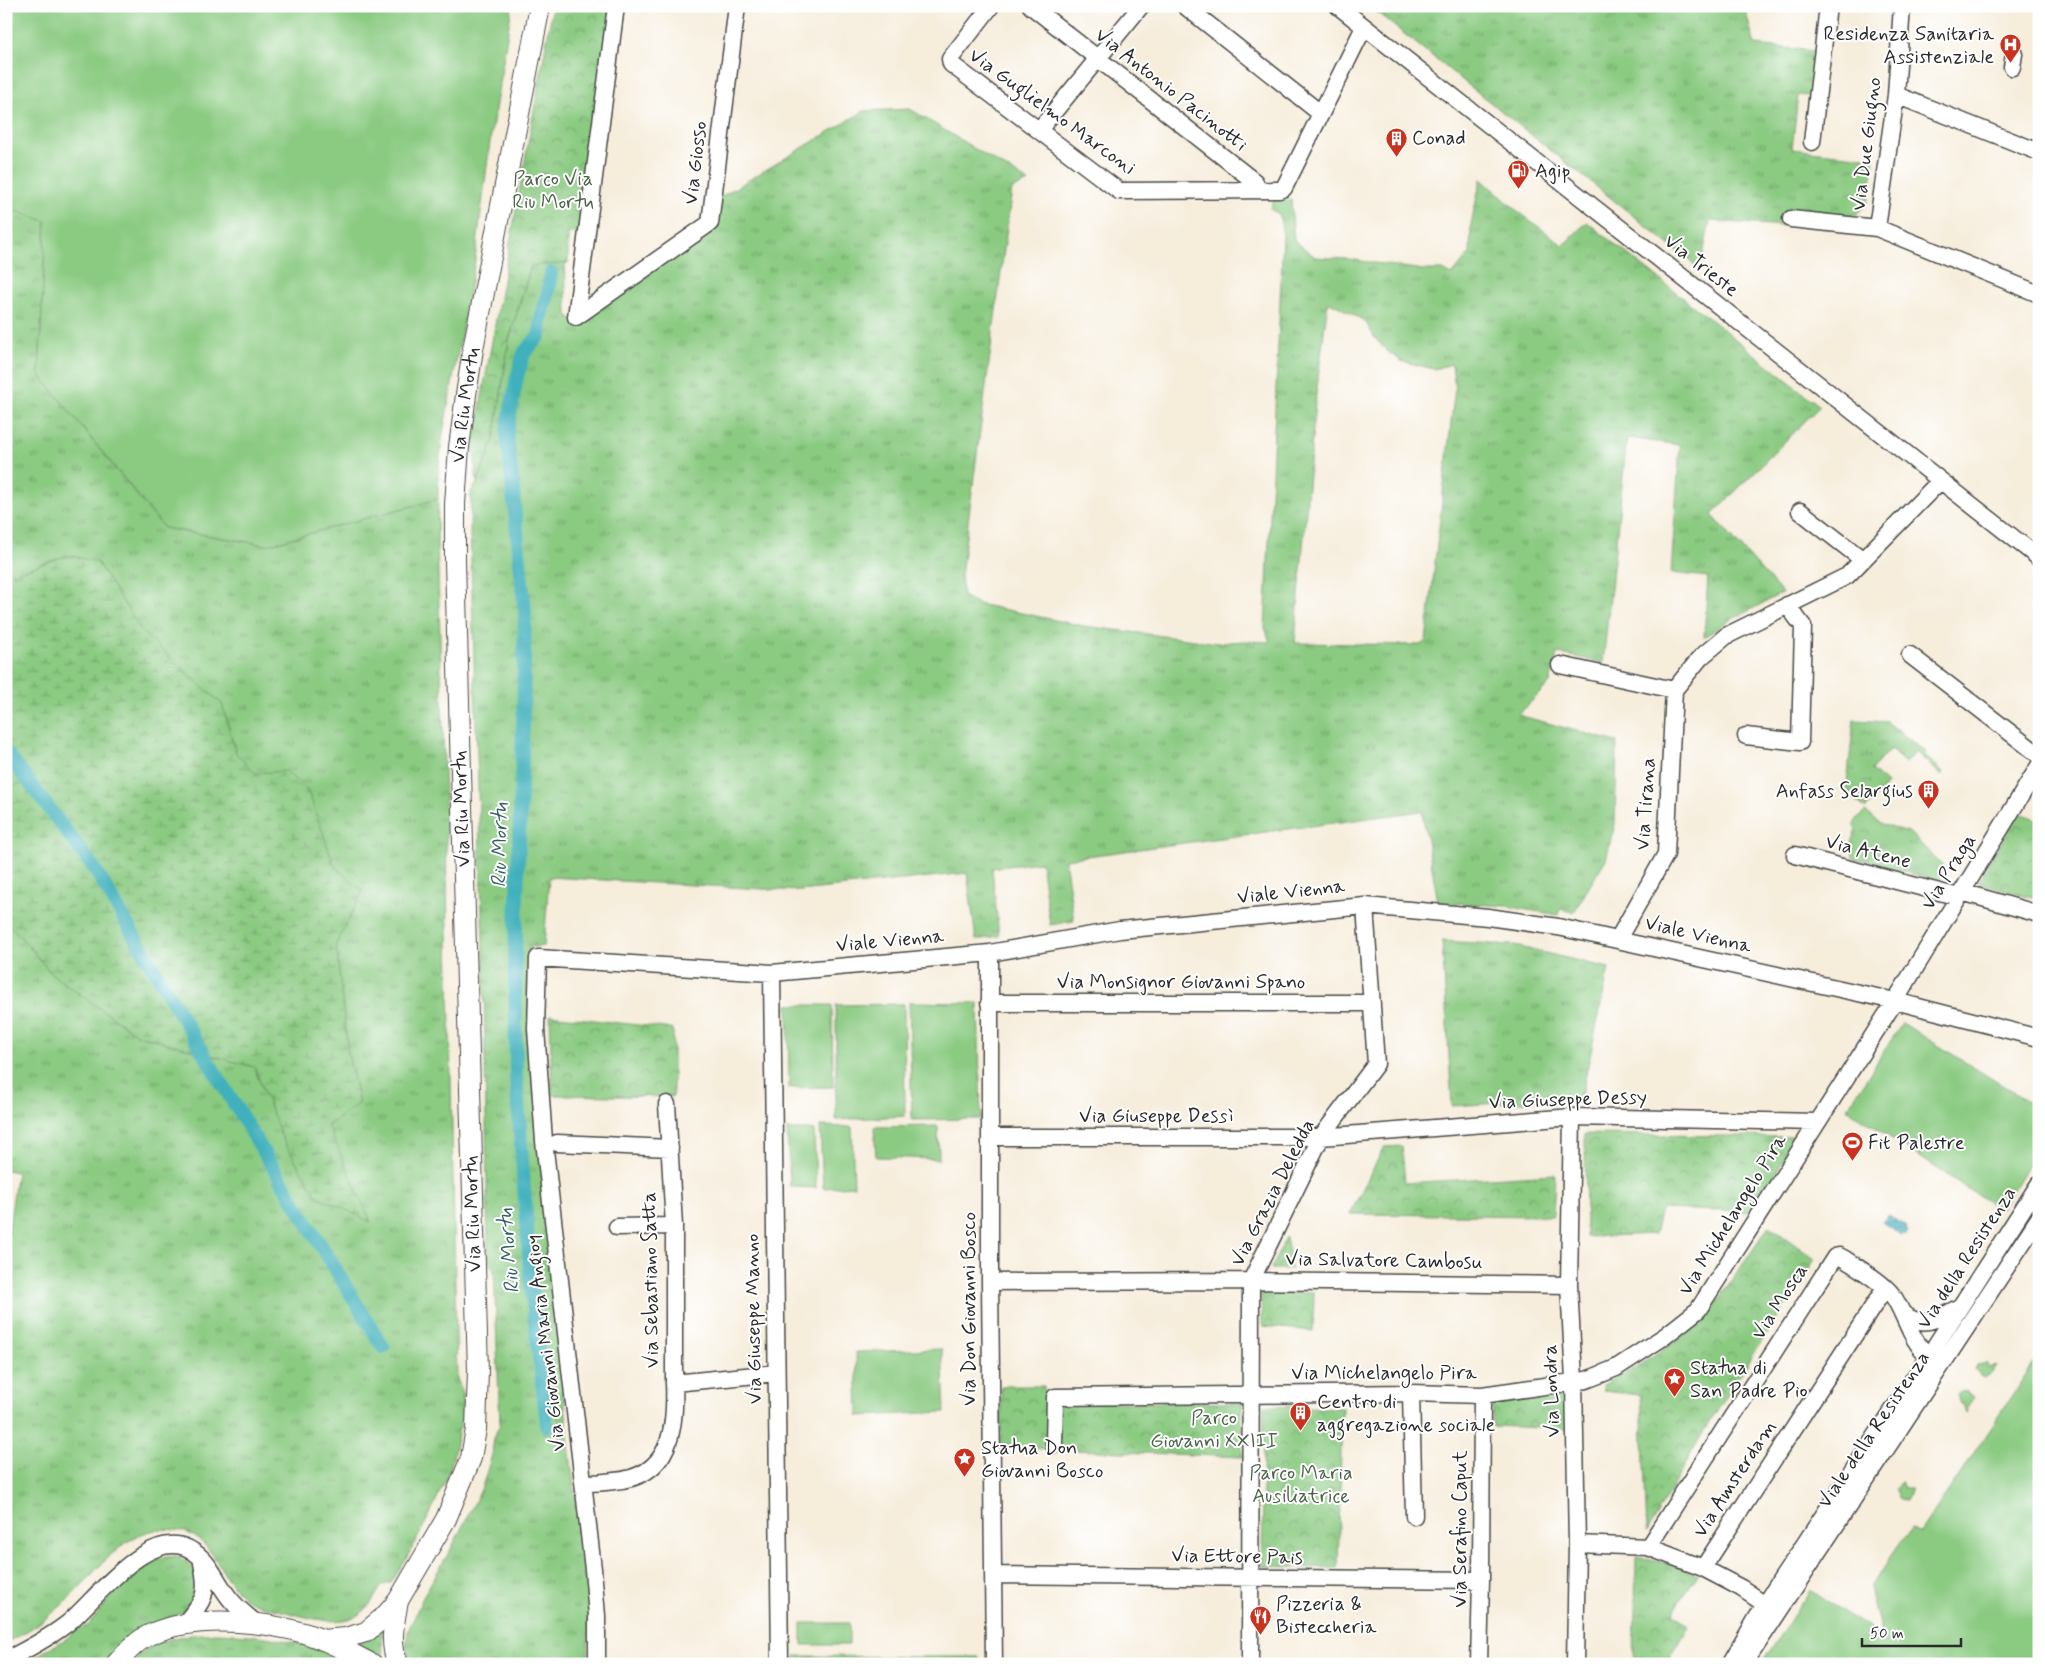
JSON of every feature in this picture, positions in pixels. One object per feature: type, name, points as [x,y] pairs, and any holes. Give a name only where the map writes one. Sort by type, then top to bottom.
[{"type":"main road","name":"Via Riu Mortu","points":[[323,1640],[345,1638],[366,1632],[398,1601],[446,1519],[471,1458],[476,1430],[478,1371],[454,561],[455,504],[459,446],[473,349],[540,6]]},
{"type":"main road","name":"Via Riu Mortu","points":[[398,1601],[393,1630],[393,1652],[398,1664]]},
{"type":"main road","points":[[116,1664],[132,1646],[150,1634],[182,1625],[219,1622],[256,1623],[293,1631],[323,1640],[372,1664]]},
{"type":"street","name":"Via Giosso","points":[[616,6],[576,316],[710,223],[738,6]]},
{"type":"street","name":"Via Guglielmo Marconi","points":[[991,6],[950,59],[951,64],[1119,191],[1279,190],[1284,188],[1364,27]]},
{"type":"street","name":"Via Antonio Pacinotti","points":[[1031,6],[1254,182],[1257,190]]},
{"type":"street","points":[[1039,130],[1141,6]]},
{"type":"street","points":[[1185,6],[1320,113]]},
{"type":"street","name":"Via Trieste","points":[[1338,6],[2039,558]]},
{"type":"street","points":[[1812,142],[1828,6]]},
{"type":"street","name":"Via Due Giugno","points":[[1877,228],[1896,95],[1902,6]]},
{"type":"street","points":[[1896,95],[2039,152]]},
{"type":"street","points":[[1791,219],[1877,228],[2039,294]]},
{"type":"street","points":[[1560,665],[1674,690],[1701,658],[1726,636],[1847,576],[1940,481]]},
{"type":"street","points":[[1800,511],[1863,560]]},
{"type":"street","points":[[1746,736],[1800,742],[1803,626],[1787,605]]},
{"type":"street","points":[[1910,656],[2039,756]]},
{"type":"street","name":"Via Tirana","points":[[1618,939],[1666,854],[1674,690]]},
{"type":"street","name":"Via Praga","points":[[1894,1000],[2039,766]]},
{"type":"street","name":"Via Atene","points":[[1795,855],[2039,914]]},
{"type":"street","name":"Viale Vienna","points":[[538,958],[772,973],[990,953],[1120,930],[1365,906],[1488,917],[1558,926],[1894,1000],[2039,1038]]},
{"type":"street","name":"Via Grazia Deledda","points":[[1250,1664],[1251,1281],[1321,1137],[1376,1064],[1365,906]]},
{"type":"street","name":"Via Don Giovanni Bosco","points":[[990,953],[990,1282],[994,1664]]},
{"type":"street","name":"Via Giovanni Maria Angioy","points":[[538,958],[536,1029],[544,1140],[584,1482],[597,1616],[597,1664]]},
{"type":"street","name":"Via Giuseppe Manno","points":[[772,973],[780,1664]]},
{"type":"street","name":"Via Michelangelo Pira","points":[[1054,1445],[1055,1397],[1411,1393],[1482,1395],[1574,1380],[1586,1380],[1616,1368],[1696,1313],[1894,1000]]},
{"type":"street","name":"Via Monsignor Giovanni Spano","points":[[989,1003],[1372,1003]]},
{"type":"street","name":"Via Sebastiano Satta","points":[[667,1104],[674,1226],[674,1383],[776,1373]]},
{"type":"street","name":"Via Giuseppe Dessy","points":[[1321,1137],[1572,1117],[1816,1122]]},
{"type":"street","name":"Via Londra","points":[[1572,1117],[1569,1285],[1574,1380],[1577,1544],[1575,1664]]},
{"type":"street","name":"Via Giuseppe Dessì","points":[[991,1137],[1321,1137]]},
{"type":"street","points":[[557,1143],[670,1148]]},
{"type":"street","name":"Via della Resistenza","points":[[1929,1355],[2039,1184]]},
{"type":"street","name":"Viale della Resistenza","points":[[1744,1664],[2039,1218]]},
{"type":"street","points":[[617,1227],[674,1226]]},
{"type":"street","name":"Via Mosca","points":[[1648,1547],[1835,1257],[1843,1258],[1885,1288],[1893,1297],[1920,1350],[1929,1355]]},
{"type":"street","name":"Via Salvatore Cambosu","points":[[990,1282],[1251,1281],[1569,1285]]},
{"type":"street","name":"Via Amsterdam","points":[[1703,1568],[1885,1288]]},
{"type":"street","points":[[1902,1313],[1914,1321],[1930,1321],[1961,1305]]},
{"type":"street","name":"Viale della Resistenza","points":[[1730,1664],[1765,1604],[1929,1355]]},
{"type":"street","points":[[584,1482],[631,1479],[640,1476],[660,1458],[673,1428],[675,1413],[674,1383]]},
{"type":"street","points":[[1411,1393],[1414,1516]]},
{"type":"street","name":"Via Serafino Caput","points":[[1479,1664],[1482,1395]]},
{"type":"street","points":[[1577,1544],[1648,1547],[1703,1568],[1742,1588],[1765,1604]]},
{"type":"street","points":[[6,1660],[40,1643],[68,1622],[144,1553],[160,1547],[184,1546],[201,1558],[231,1600],[256,1623]]},
{"type":"street","points":[[182,1625],[201,1604],[206,1591],[206,1579],[201,1558]]},
{"type":"street","name":"Via Ettore Pais","points":[[993,1575],[1481,1580]]},
{"type":"green space","points":[[6,6],[512,6],[491,134],[475,260],[443,433],[438,473],[438,499],[266,545],[164,528],[39,374],[46,221],[6,208]]},
{"type":"green space","name":"Parco Via Riu Mortu","points":[[553,6],[614,6],[579,234],[568,233],[568,263],[531,266],[509,339],[494,440],[477,483],[473,446]]},
{"type":"green space","points":[[1369,6],[1744,6],[1755,45],[1816,51],[1810,96],[1798,95],[1792,149],[1874,158],[1867,204],[1857,214],[1846,216],[1791,210],[1786,226],[1710,221],[1700,269]]},
{"type":"green space","points":[[910,109],[1029,182],[1012,189],[961,575],[963,596],[978,604],[1084,626],[1218,643],[1270,642],[1265,628],[1283,235],[1279,214],[1270,209],[1275,198],[1291,200],[1294,240],[1315,257],[1348,259],[1423,270],[1443,270],[1452,275],[1470,253],[1471,224],[1481,179],[1519,212],[1563,245],[1587,222],[1820,406],[1712,515],[1782,593],[1727,622],[1704,637],[1708,577],[1671,573],[1680,445],[1627,438],[1603,663],[1557,653],[1550,683],[1518,715],[1617,742],[1615,824],[1606,859],[1574,912],[1560,909],[1558,915],[1505,906],[1438,902],[1422,811],[1065,859],[1074,921],[1050,925],[1041,862],[992,868],[999,936],[976,940],[967,873],[800,891],[549,877],[544,946],[530,947],[529,1013],[544,1197],[570,1454],[589,1615],[588,1664],[410,1664],[406,1647],[408,1631],[425,1593],[451,1549],[481,1490],[492,1455],[494,1437],[500,1424],[494,1270],[488,1261],[484,977],[470,532],[471,492],[477,483],[494,440],[509,339],[531,266],[565,263],[567,315],[576,322],[714,228],[717,199],[864,111]],"holes":[[[1328,301],[1365,321],[1375,338],[1387,351],[1401,361],[1434,369],[1452,364],[1455,388],[1426,641],[1420,645],[1295,643],[1315,402]]]},
{"type":"green space","points":[[6,208],[46,220],[39,374],[164,528],[266,545],[438,499],[437,540],[446,831],[457,1379],[463,1393],[461,1421],[450,1470],[428,1518],[404,1563],[391,1583],[382,1585],[365,1610],[356,1616],[346,1619],[336,1621],[313,1619],[254,1603],[240,1594],[208,1549],[199,1540],[188,1533],[174,1530],[156,1530],[130,1540],[105,1560],[57,1610],[29,1630],[6,1642],[6,1246],[17,1172],[6,1170]]},
{"type":"green space","points":[[69,555],[97,562],[143,633],[222,704],[236,753],[255,773],[286,771],[308,791],[335,867],[363,891],[336,944],[348,1053],[359,1103],[328,1126],[371,1222],[317,1196],[283,1140],[254,1067],[138,1035],[54,976],[6,920],[6,576]]},
{"type":"green space","points":[[1854,720],[1887,722],[1926,752],[1924,755],[1943,772],[1941,775],[1916,752],[1905,763],[1890,749],[1871,770],[1887,784],[1866,809],[1846,792]]},
{"type":"green space","points":[[1865,812],[1884,825],[1909,832],[1945,868],[1938,881],[1853,858],[1851,842],[1856,831],[1854,823]]},
{"type":"green space","points":[[2019,813],[2039,820],[2039,899],[1977,882]]},
{"type":"green space","points":[[1442,941],[1511,945],[1609,968],[1581,1098],[1452,1106]]},
{"type":"green space","points":[[909,1002],[978,1003],[981,1119],[912,1120]]},
{"type":"green space","points":[[904,1004],[905,1116],[836,1120],[836,1005]]},
{"type":"green space","points":[[788,1005],[832,1005],[833,1087],[789,1088]]},
{"type":"green space","points":[[550,1015],[673,1029],[673,1097],[552,1095]]},
{"type":"green space","points":[[1902,1023],[2039,1108],[2039,1147],[2000,1210],[1847,1109]]},
{"type":"green space","points":[[820,1126],[852,1127],[854,1186],[823,1188]]},
{"type":"green space","points":[[938,1126],[939,1159],[876,1157],[874,1127]]},
{"type":"green space","points":[[787,1130],[814,1130],[816,1188],[790,1187]]},
{"type":"green space","points":[[1585,1134],[1797,1137],[1752,1212],[1661,1209],[1655,1234],[1586,1237]]},
{"type":"green space","points":[[1402,1146],[1405,1183],[1555,1174],[1553,1216],[1350,1214],[1384,1147]]},
{"type":"green space","points":[[1769,1226],[1815,1259],[1705,1429],[1647,1532],[1641,1395],[1603,1391],[1602,1385],[1623,1375],[1703,1323]]},
{"type":"green space","points":[[1286,1237],[1292,1269],[1271,1269]]},
{"type":"green space","points":[[1261,1293],[1314,1293],[1313,1331],[1262,1326]]},
{"type":"green space","points":[[942,1349],[945,1412],[858,1416],[856,1352]]},
{"type":"green space","points":[[2039,1356],[2039,1664],[1762,1664],[1810,1590],[1882,1637],[1870,1587],[1911,1528],[1920,1533]]},
{"type":"green space","points":[[1986,1363],[1988,1368],[1996,1365],[1991,1374],[1984,1378],[1975,1370],[1977,1365]]},
{"type":"green space","name":"Parco Giovanni XXIII","points":[[1001,1386],[1044,1386],[1045,1402],[1242,1403],[1242,1457],[1001,1447]]},
{"type":"green space","points":[[1568,1388],[1570,1429],[1492,1426],[1493,1399]]},
{"type":"green space","points":[[1960,1391],[1967,1392],[1973,1397],[1966,1413],[1963,1404],[1960,1404],[1957,1393]]},
{"type":"green space","name":"Parco Maria Ausiliatrice","points":[[1264,1406],[1342,1408],[1338,1568],[1262,1566]]},
{"type":"green space","points":[[1901,1481],[1904,1489],[1910,1489],[1910,1493],[1905,1500],[1898,1499],[1895,1490]]},
{"type":"green space","points":[[177,1556],[191,1566],[198,1576],[197,1595],[185,1610],[168,1618],[105,1664],[22,1664],[63,1641],[80,1628],[88,1626],[131,1574],[146,1563],[165,1557]]},
{"type":"green space","points":[[1636,1557],[1671,1564],[1697,1574],[1673,1613],[1689,1626],[1667,1664],[1634,1664]]},
{"type":"green space","points":[[802,1623],[849,1623],[849,1645],[802,1645]]},
{"type":"green space","points":[[384,1628],[382,1643],[384,1659],[357,1644]]},
{"type":"green space","points":[[217,1633],[252,1635],[286,1641],[335,1656],[351,1664],[131,1664],[149,1648],[170,1639]]},
{"type":"green space","points":[[795,1656],[979,1657],[979,1664],[795,1664]]},
{"type":"water","points":[[1888,1214],[1906,1227],[1905,1235],[1902,1233],[1901,1235],[1882,1222]]},
{"type":"waterway","name":"Riu Mortu","points":[[547,1426],[531,1285],[516,1075],[515,956],[525,612],[507,432],[517,377],[524,353],[540,335],[541,319],[548,294],[551,273]]},
{"type":"waterway","points":[[6,752],[94,868],[211,1066],[383,1347]]},
{"type":"place","name":"Residenza Sanitaria Assistenziale","points":[[2010,64]]},
{"type":"place","name":"Conad","points":[[1396,157]]},
{"type":"place","name":"Agip","points":[[1519,190]]},
{"type":"place","name":"Anfass Selargius","points":[[1929,810]]},
{"type":"place","name":"Fit Palestre","points":[[1852,1162]]},
{"type":"place","name":"Statua di San Padre Pio","points":[[1674,1398]]},
{"type":"place","name":"Centro di aggregazione sociale","points":[[1301,1432]]},
{"type":"place","name":"Statua Don Giovanni Bosco","points":[[965,1478]]},
{"type":"place","name":"Pizzeria & Bisteccheria","points":[[1260,1635]]}]
